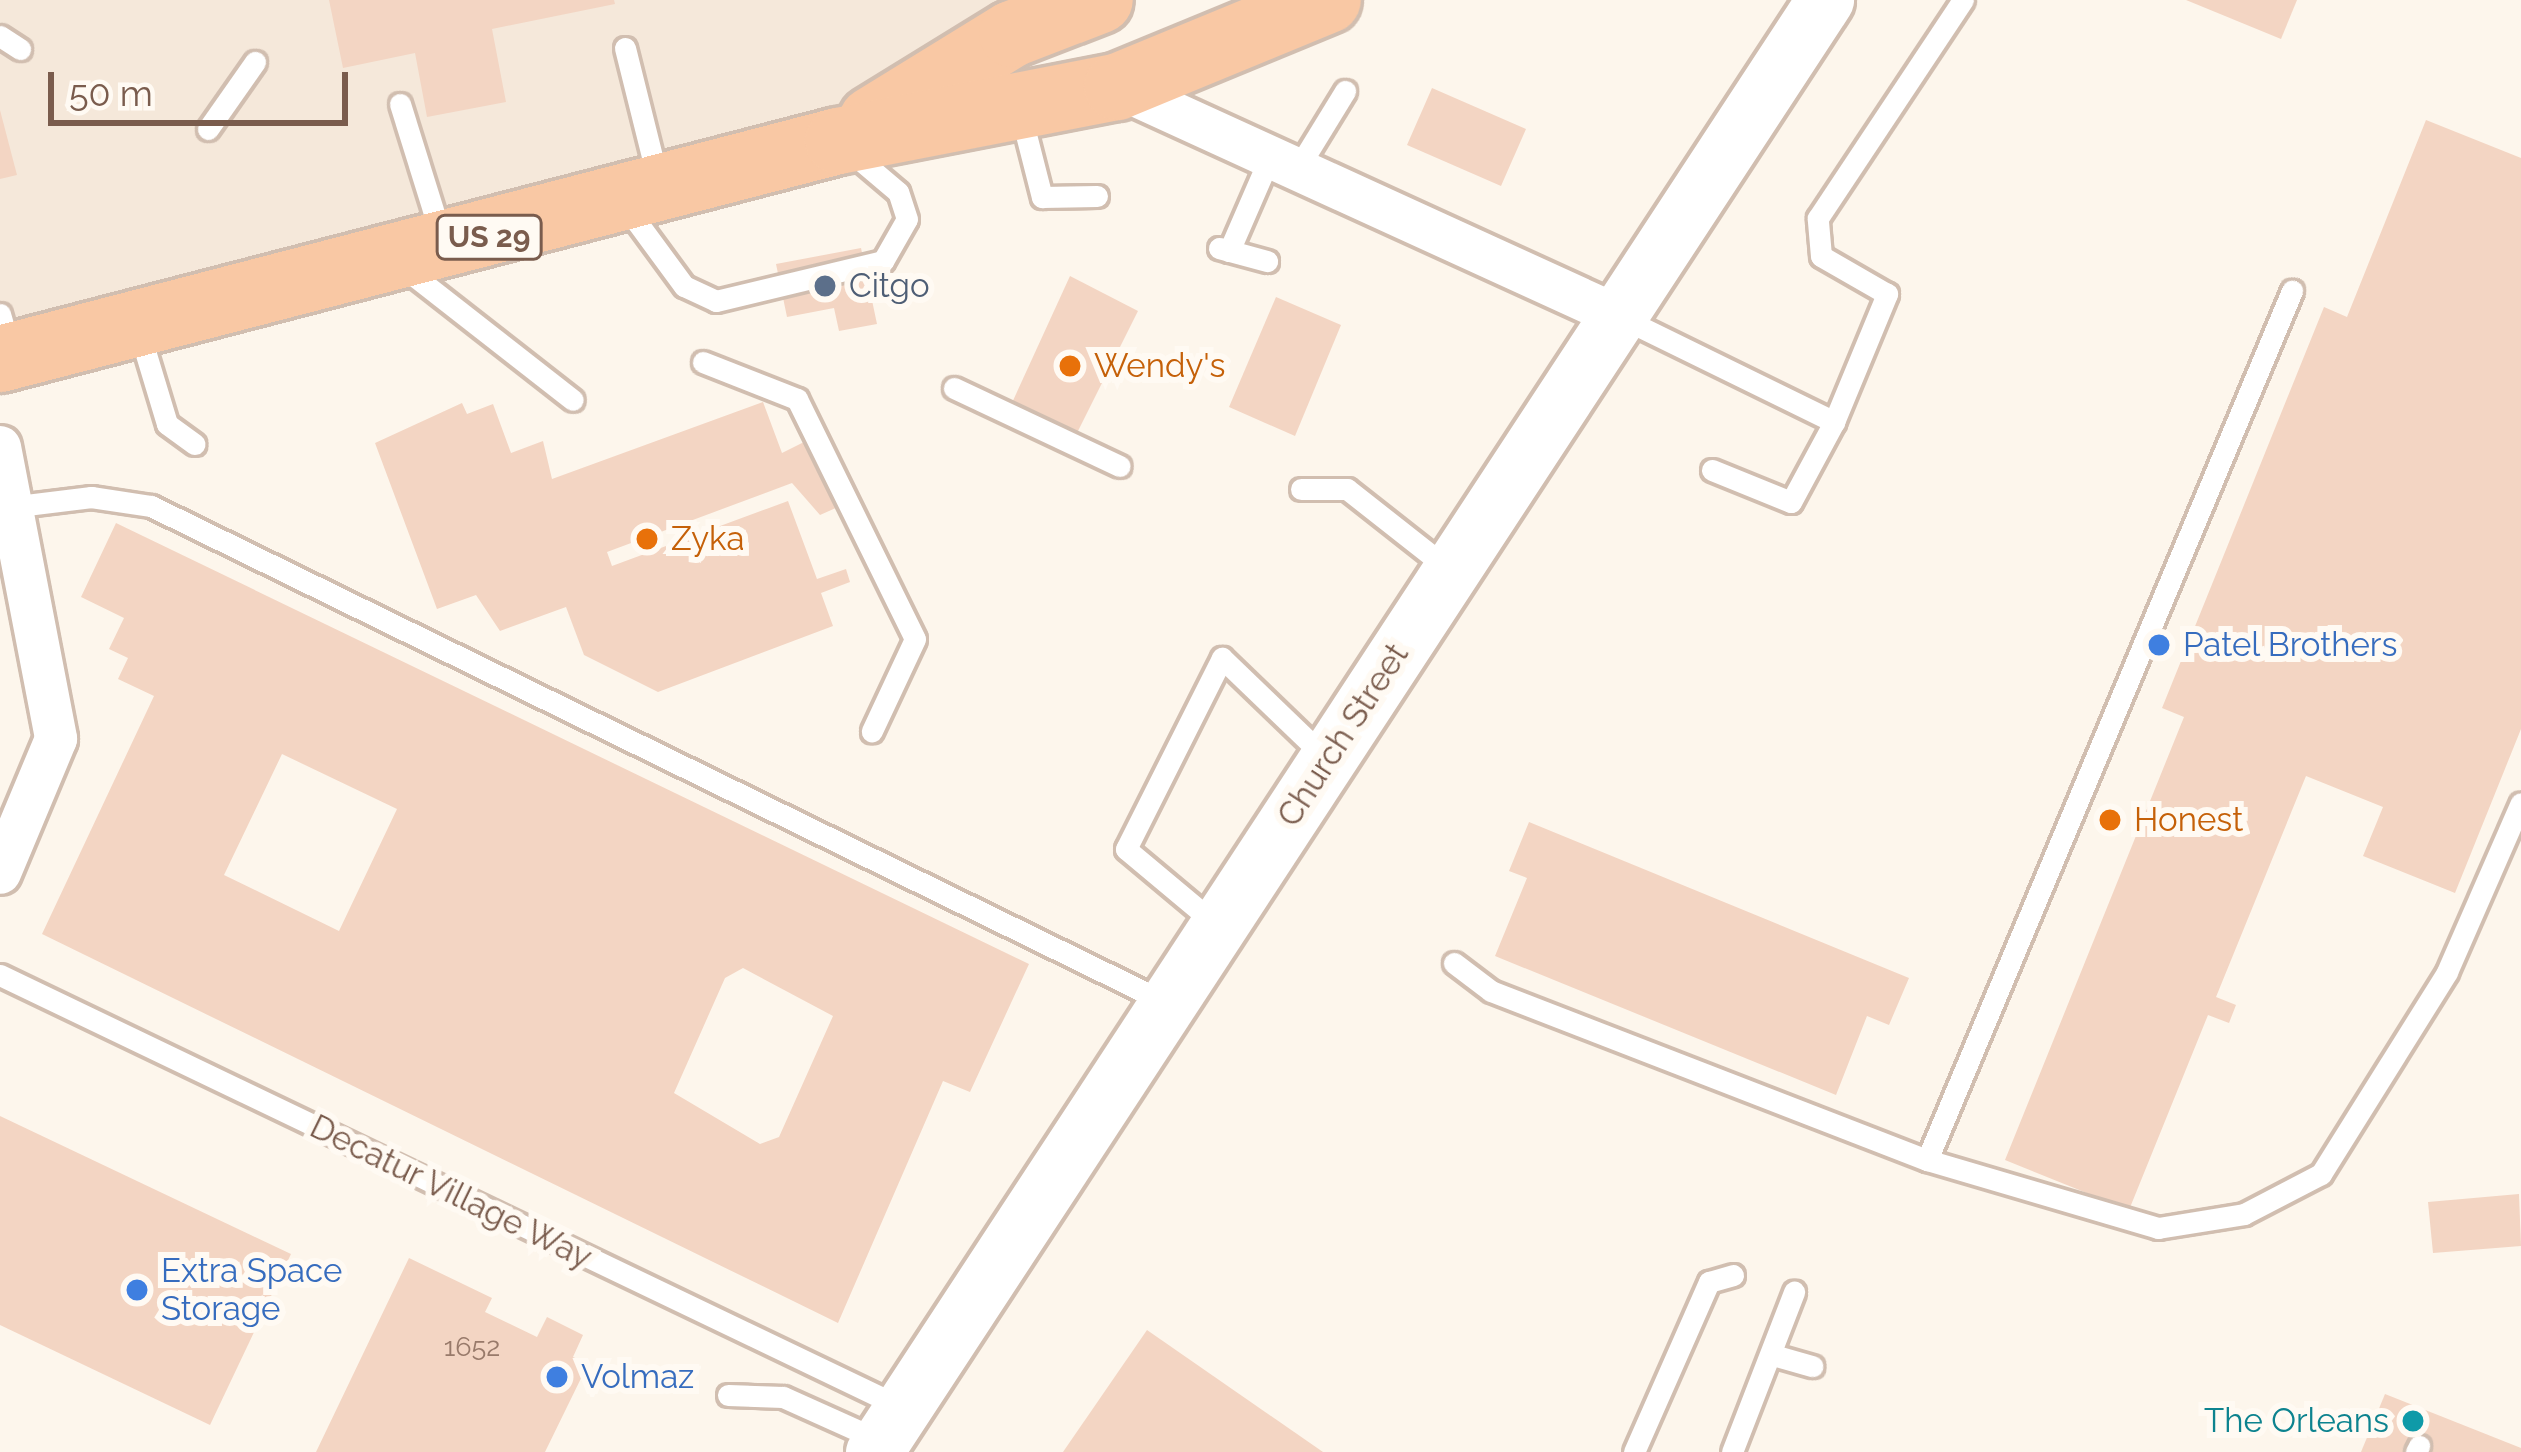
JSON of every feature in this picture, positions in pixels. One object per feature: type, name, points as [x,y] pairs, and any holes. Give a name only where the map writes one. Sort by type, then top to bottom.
[{"type":"highway","name":"US 29","points":[[838,141],[1012,34],[1100,0]]},
{"type":"highway","name":"US 29","points":[[4,344],[137,325],[642,197],[838,141],[1118,87],[1328,0]]},
{"type":"main road","name":"Church Street","points":[[886,1434],[1816,6]]},
{"type":"street","points":[[1118,87],[1616,315]]},
{"type":"street","points":[[0,447],[18,506],[56,739],[0,873]]},
{"type":"lane","points":[[1712,470],[1791,502],[1834,422],[1887,294],[1821,256],[1818,218],[1964,0]]},
{"type":"lane","points":[[0,36],[20,49]]},
{"type":"lane","points":[[626,48],[642,197],[684,286],[716,302],[883,261],[907,219],[898,192],[838,141]]},
{"type":"lane","points":[[208,129],[255,62]]},
{"type":"lane","points":[[1267,261],[1223,250],[1282,165],[1345,91]]},
{"type":"lane","points":[[400,104],[420,254],[573,400]]},
{"type":"lane","points":[[1018,106],[1042,197],[1097,196]]},
{"type":"lane","points":[[1927,1160],[2292,291]]},
{"type":"lane","points":[[1616,315],[1834,422]]},
{"type":"lane","points":[[137,325],[167,424],[195,444]]},
{"type":"lane","points":[[703,362],[797,399],[915,639],[872,730]]},
{"type":"lane","points":[[954,388],[1120,466]]},
{"type":"lane","points":[[1300,489],[1347,489],[1450,570]]},
{"type":"lane","points":[[18,506],[91,497],[151,506],[1168,1003]]},
{"type":"lane","points":[[1218,926],[1126,849],[1222,658],[1327,760]]},
{"type":"lane","points":[[1454,963],[1491,991],[1927,1160],[2158,1228],[2244,1214],[2321,1174],[2447,972],[2521,803]]},
{"type":"lane","name":"Decatur Village Way","points":[[0,975],[886,1434]]},
{"type":"lane","points":[[1634,1452],[1709,1282],[1733,1275]]},
{"type":"lane","points":[[1732,1452],[1794,1292]]},
{"type":"lane","points":[[1773,1355],[1811,1366]]},
{"type":"lane","points":[[728,1395],[783,1396],[886,1434]]},
{"type":"shaded area","points":[[0,0],[1131,0],[1070,32],[175,326],[0,371]]},
{"type":"building","points":[[329,0],[614,0],[615,4],[492,29],[506,102],[427,117],[415,53],[343,68]]},
{"type":"building","points":[[2186,0],[2297,0],[2281,39]]},
{"type":"building","points":[[1432,88],[1526,129],[1501,186],[1407,145]]},
{"type":"building","points":[[0,110],[17,175],[0,179]]},
{"type":"building","points":[[2426,120],[2521,158],[2521,729],[2455,893],[2363,856],[2383,807],[2306,776],[2216,997],[2236,1005],[2229,1023],[2208,1015],[2129,1210],[2005,1160],[2184,717],[2162,708],[2324,307],[2347,317]]},
{"type":"building","name":"Citgo","points":[[861,248],[877,324],[839,331],[834,308],[787,317],[776,264]]},
{"type":"building","name":"Wendy's","points":[[1070,276],[1138,311],[1075,437],[1011,405]]},
{"type":"building","points":[[1276,297],[1341,325],[1295,436],[1229,407]]},
{"type":"building","points":[[763,402],[782,453],[806,441],[838,507],[820,515],[792,483],[607,552],[612,566],[788,501],[817,579],[846,569],[850,582],[821,593],[833,626],[658,692],[584,655],[566,607],[500,631],[476,595],[437,609],[375,443],[462,403],[467,414],[493,404],[511,453],[543,441],[552,479]]},
{"type":"building","points":[[116,523],[1029,964],[970,1092],[943,1081],[838,1323],[42,934],[154,696],[118,679],[128,658],[109,649],[124,618],[81,597]],"holes":[[[282,754],[397,809],[339,931],[224,875]],[[743,968],[833,1016],[779,1137],[760,1144],[674,1093],[725,978]]]},
{"type":"building","points":[[1529,822],[1909,978],[1889,1025],[1867,1016],[1836,1095],[1495,956],[1527,878],[1509,871]]},
{"type":"building","name":"Extra Space Storage","points":[[0,1116],[291,1254],[210,1425],[0,1325]]},
{"type":"building","points":[[2519,1194],[2521,1246],[2433,1253],[2428,1202]]},
{"type":"building","points":[[409,1258],[492,1298],[485,1312],[537,1337],[547,1317],[583,1335],[573,1357],[588,1364],[545,1452],[316,1452]]},
{"type":"building","points":[[1147,1330],[1323,1452],[1063,1452]]},
{"type":"building","name":"The Orleans","points":[[2385,1394],[2521,1448],[2521,1452],[2361,1452]]},
{"type":"place","name":"Citgo","points":[[825,286]]},
{"type":"place","name":"Wendy's","points":[[1070,366]]},
{"type":"place","name":"Zyka","points":[[647,539]]},
{"type":"place","name":"Patel Brothers","points":[[2159,645]]},
{"type":"place","name":"Honest","points":[[2110,820]]},
{"type":"place","name":"Extra Space Storage","points":[[137,1290]]},
{"type":"place","name":"Volmaz","points":[[557,1377]]},
{"type":"place","name":"The Orleans","points":[[2413,1421]]}]
